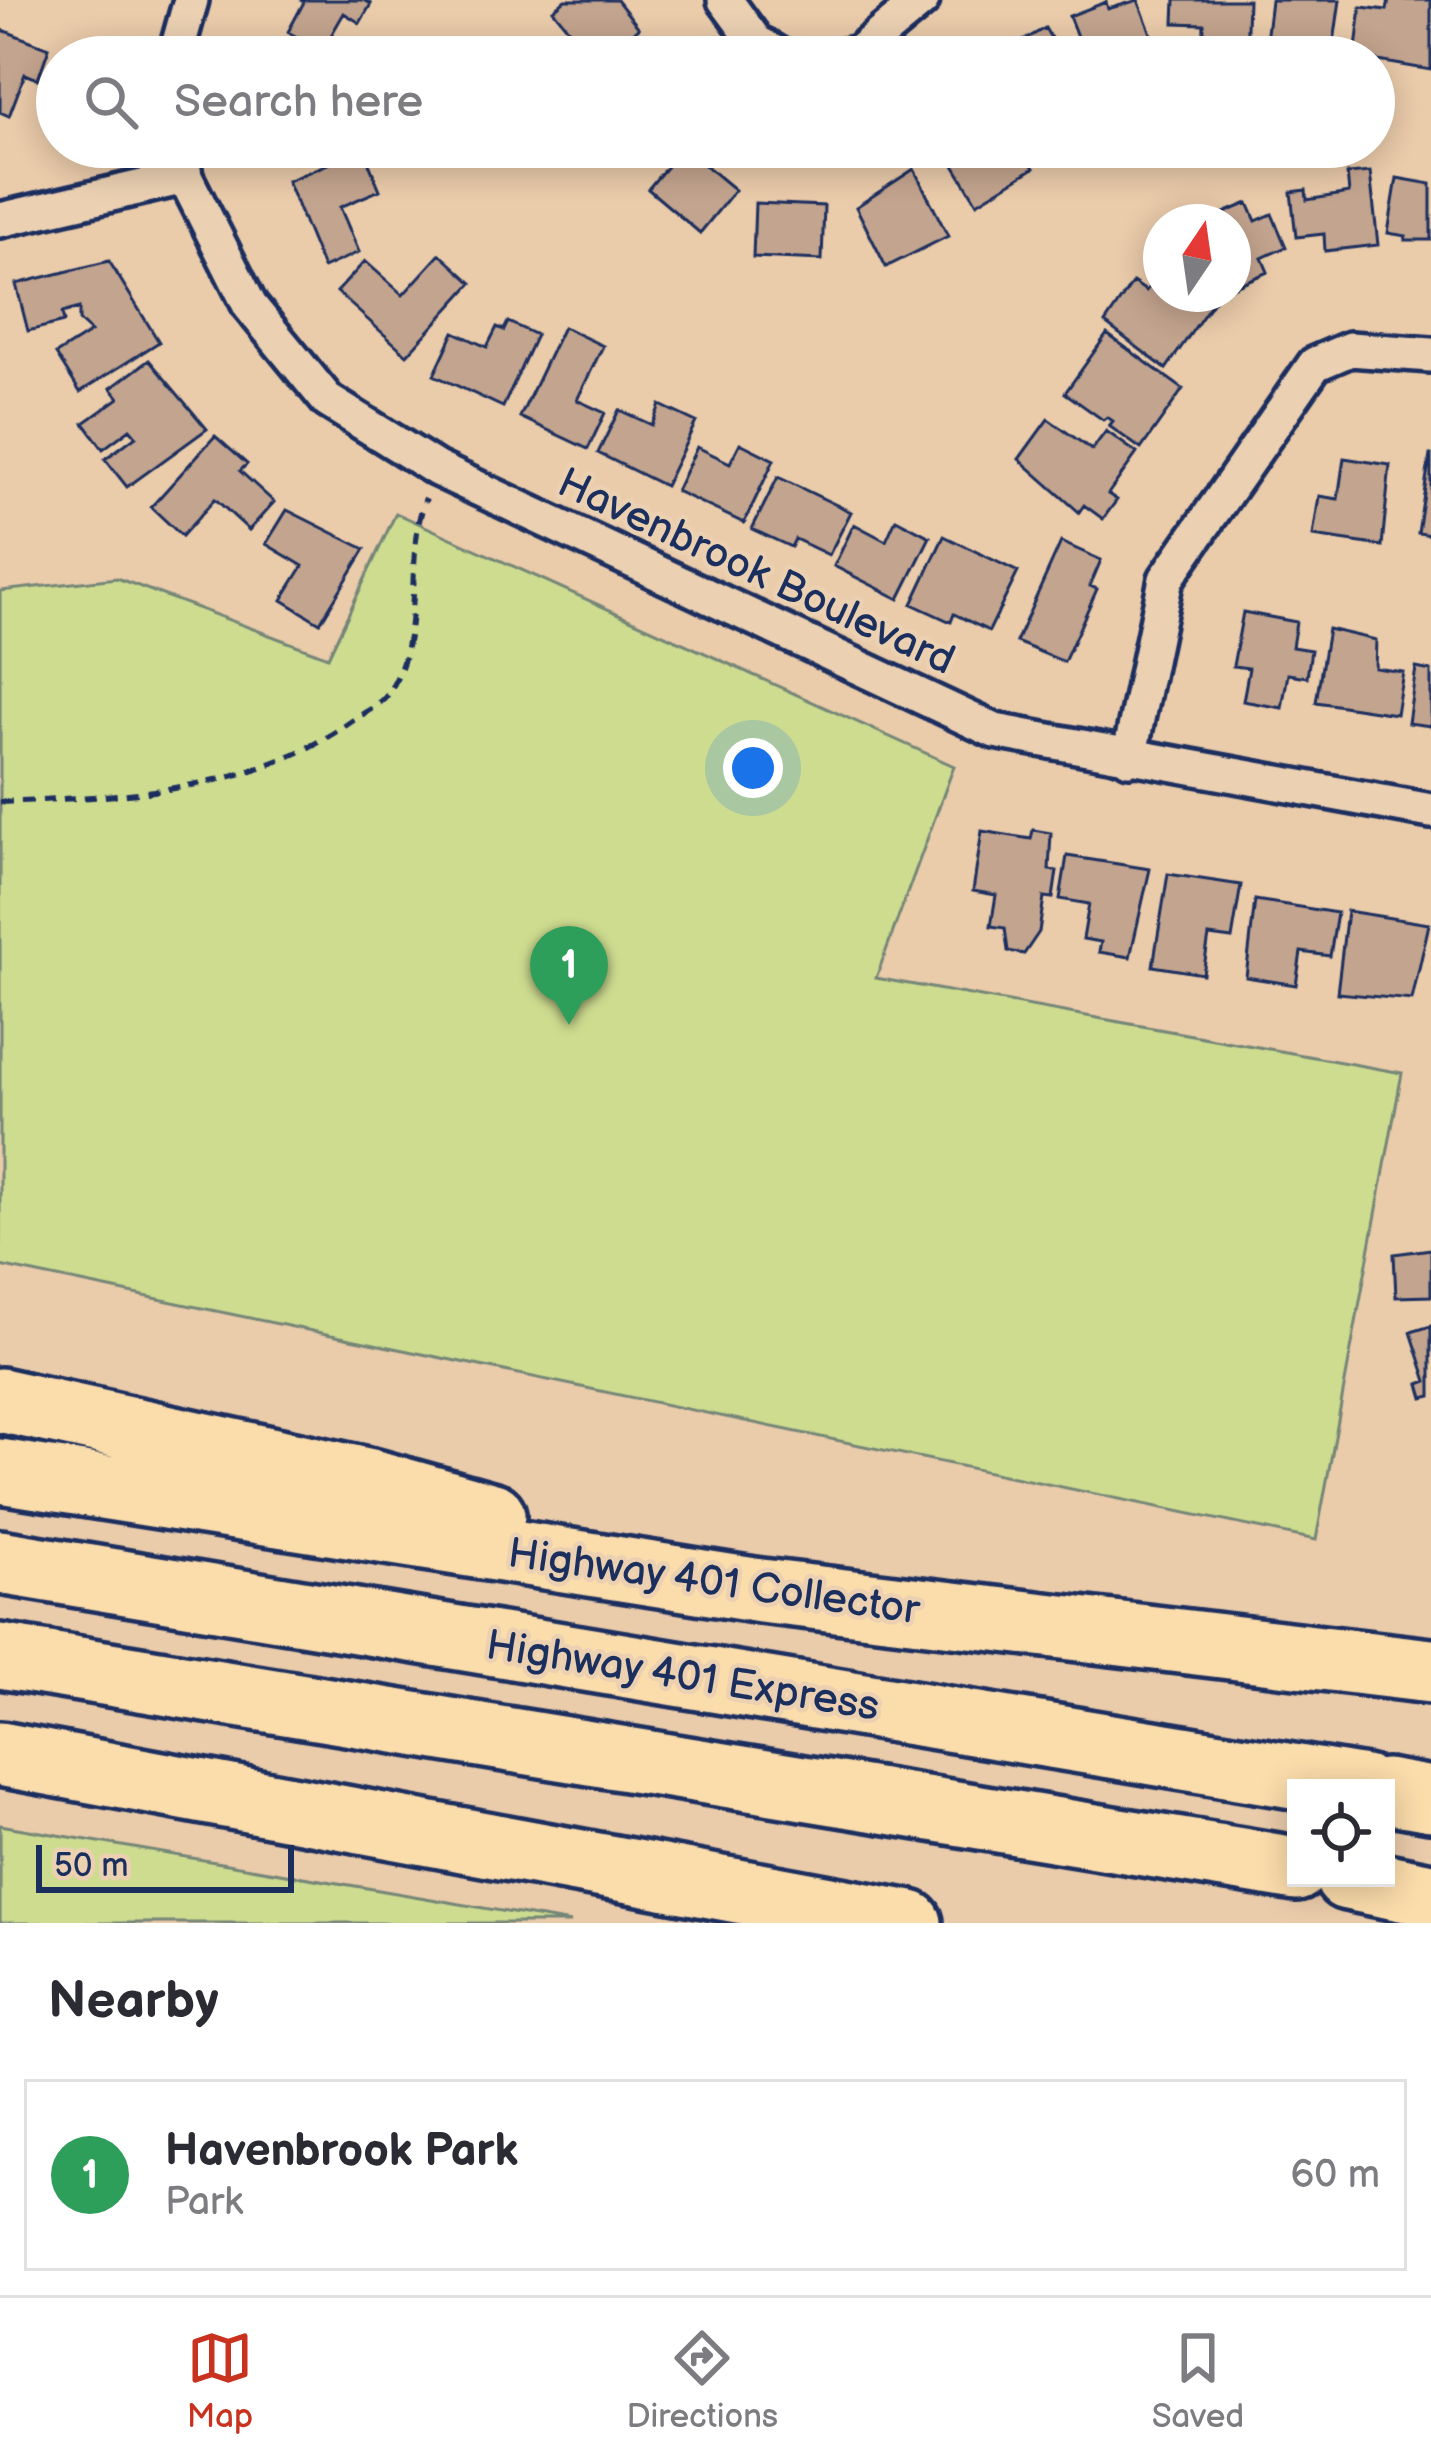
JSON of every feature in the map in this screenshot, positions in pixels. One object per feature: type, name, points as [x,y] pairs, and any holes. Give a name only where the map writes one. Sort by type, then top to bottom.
[{"type":"highway","points":[[0,1400],[371,1480],[760,1591]]},
{"type":"highway","name":"Highway 401 Collector","points":[[0,1471],[760,1591],[1431,1671]]},
{"type":"highway","name":"Highway 401 Express","points":[[0,1562],[1311,1779]]},
{"type":"highway","points":[[0,1656],[1287,1868]]},
{"type":"highway","points":[[0,1754],[910,1923]]},
{"type":"highway","points":[[1395,1793],[1431,1799]]},
{"type":"highway","points":[[0,1800],[413,1831]]},
{"type":"highway","points":[[1395,1887],[1431,1893]]},
{"type":"street","points":[[182,36],[191,0]]},
{"type":"street","points":[[725,0],[752,36]]},
{"type":"street","points":[[879,36],[922,0]]},
{"type":"street","points":[[0,220],[164,168]]},
{"type":"street","name":"Havenbrook Boulevard","points":[[186,168],[250,306],[328,401],[437,469],[994,731],[1431,811]]},
{"type":"street","points":[[1129,758],[1166,579],[1315,364],[1350,349],[1431,355]]},
{"type":"path","points":[[0,802],[122,796],[226,779],[324,741],[387,696],[415,618],[421,509],[437,469]]},
{"type":"green space","points":[[396,513],[954,766],[876,978],[1402,1073],[1316,1540],[0,1266],[0,591],[117,578],[328,657]]},
{"type":"green space","points":[[0,1825],[571,1923],[0,1923]]},
{"type":"building","points":[[300,0],[371,4],[360,23],[344,13],[331,36],[295,36],[288,32],[304,2]]},
{"type":"building","points":[[565,0],[617,0],[639,28],[629,36],[574,36],[553,10]]},
{"type":"building","points":[[1138,0],[1152,36],[1077,36],[1069,16],[1106,2],[1108,9]]},
{"type":"building","points":[[1175,0],[1248,0],[1247,36],[1204,36],[1204,24],[1174,23]]},
{"type":"building","points":[[1271,0],[1340,0],[1335,36],[1267,36]]},
{"type":"building","points":[[1389,0],[1431,0],[1431,70],[1395,64],[1395,36],[1358,36],[1361,7],[1387,10]]},
{"type":"building","points":[[0,29],[36,43],[36,78],[25,74],[9,116],[0,112]]},
{"type":"building","points":[[318,168],[371,168],[380,190],[340,207],[359,252],[323,268],[287,181]]},
{"type":"building","points":[[666,168],[708,168],[735,190],[700,233],[648,189]]},
{"type":"building","points":[[956,168],[1034,168],[977,203]]},
{"type":"building","points":[[914,169],[948,236],[886,267],[856,207]]},
{"type":"building","points":[[1370,172],[1378,245],[1325,251],[1324,234],[1296,237],[1291,192],[1306,190],[1307,200],[1349,193],[1347,174]]},
{"type":"building","points":[[1397,178],[1431,184],[1431,240],[1405,240],[1406,236],[1388,233]]},
{"type":"building","points":[[755,203],[824,206],[822,260],[753,257]]},
{"type":"building","points":[[1251,210],[1256,221],[1272,214],[1286,247],[1262,258],[1268,272],[1251,279]]},
{"type":"building","points":[[440,254],[472,283],[407,355],[337,292],[365,261],[403,295]]},
{"type":"building","points":[[109,261],[159,342],[80,392],[56,354],[91,332],[79,321],[79,308],[62,313],[64,322],[28,331],[16,284]]},
{"type":"building","points":[[1133,282],[1143,289],[1143,312],[1206,312],[1166,369],[1105,323]]},
{"type":"building","points":[[508,322],[536,335],[503,407],[434,375],[454,332],[487,347],[497,327],[504,330]]},
{"type":"building","points":[[563,327],[603,346],[577,400],[605,413],[588,449],[520,417]]},
{"type":"building","points":[[1107,334],[1183,389],[1141,449],[1109,426],[1113,421],[1103,420],[1065,393]]},
{"type":"building","points":[[149,360],[207,429],[127,487],[105,459],[136,436],[130,429],[103,449],[84,423],[119,398],[111,388]]},
{"type":"building","points":[[660,405],[696,422],[665,486],[598,453],[619,410],[652,425]]},
{"type":"building","points":[[1048,419],[1092,450],[1106,431],[1137,453],[1108,494],[1117,500],[1103,519],[1084,505],[1079,512],[1019,459]]},
{"type":"building","points":[[215,436],[247,464],[240,471],[274,502],[249,530],[215,499],[182,536],[151,507]]},
{"type":"building","points":[[740,443],[774,460],[744,523],[676,491],[697,447],[730,463]]},
{"type":"building","points":[[1431,455],[1431,535],[1418,533]]},
{"type":"building","points":[[1344,458],[1390,465],[1382,546],[1313,536],[1319,496],[1338,499]]},
{"type":"building","points":[[778,477],[851,512],[829,555],[795,539],[791,547],[752,529]]},
{"type":"building","points":[[287,510],[365,549],[320,623],[282,600],[303,566],[266,544]]},
{"type":"building","points":[[896,519],[930,537],[899,599],[834,566],[854,524],[886,541]]},
{"type":"building","points":[[944,536],[1018,572],[989,631],[954,614],[951,622],[912,604]]},
{"type":"building","points":[[1061,542],[1101,560],[1090,586],[1097,589],[1064,662],[1016,642]]},
{"type":"building","points":[[1243,612],[1296,622],[1292,647],[1311,650],[1307,677],[1288,674],[1282,708],[1243,701],[1249,668],[1233,666]]},
{"type":"building","points":[[1328,629],[1376,640],[1375,668],[1403,672],[1396,714],[1316,702]]},
{"type":"building","points":[[1416,668],[1431,671],[1431,726],[1408,723]]},
{"type":"building","points":[[1033,830],[1051,833],[1049,870],[1057,871],[1053,898],[1044,897],[1039,932],[1024,954],[1008,951],[1005,928],[991,926],[996,895],[973,891],[982,831],[1031,839]]},
{"type":"building","points":[[1067,856],[1150,869],[1130,957],[1099,952],[1101,942],[1083,939],[1089,904],[1060,899]]},
{"type":"building","points":[[1168,874],[1241,885],[1232,939],[1209,936],[1203,974],[1153,966]]},
{"type":"building","points":[[1255,900],[1337,913],[1330,956],[1301,952],[1296,985],[1246,977]]},
{"type":"building","points":[[1347,911],[1429,924],[1412,1000],[1337,993]]},
{"type":"building","points":[[1431,1249],[1431,1296],[1396,1297],[1394,1254]]},
{"type":"building","points":[[1431,1326],[1431,1396],[1423,1398],[1419,1384],[1427,1381],[1411,1332]]},
{"type":"place","name":"Havenbrook Park","points":[[569,1025]]}]
